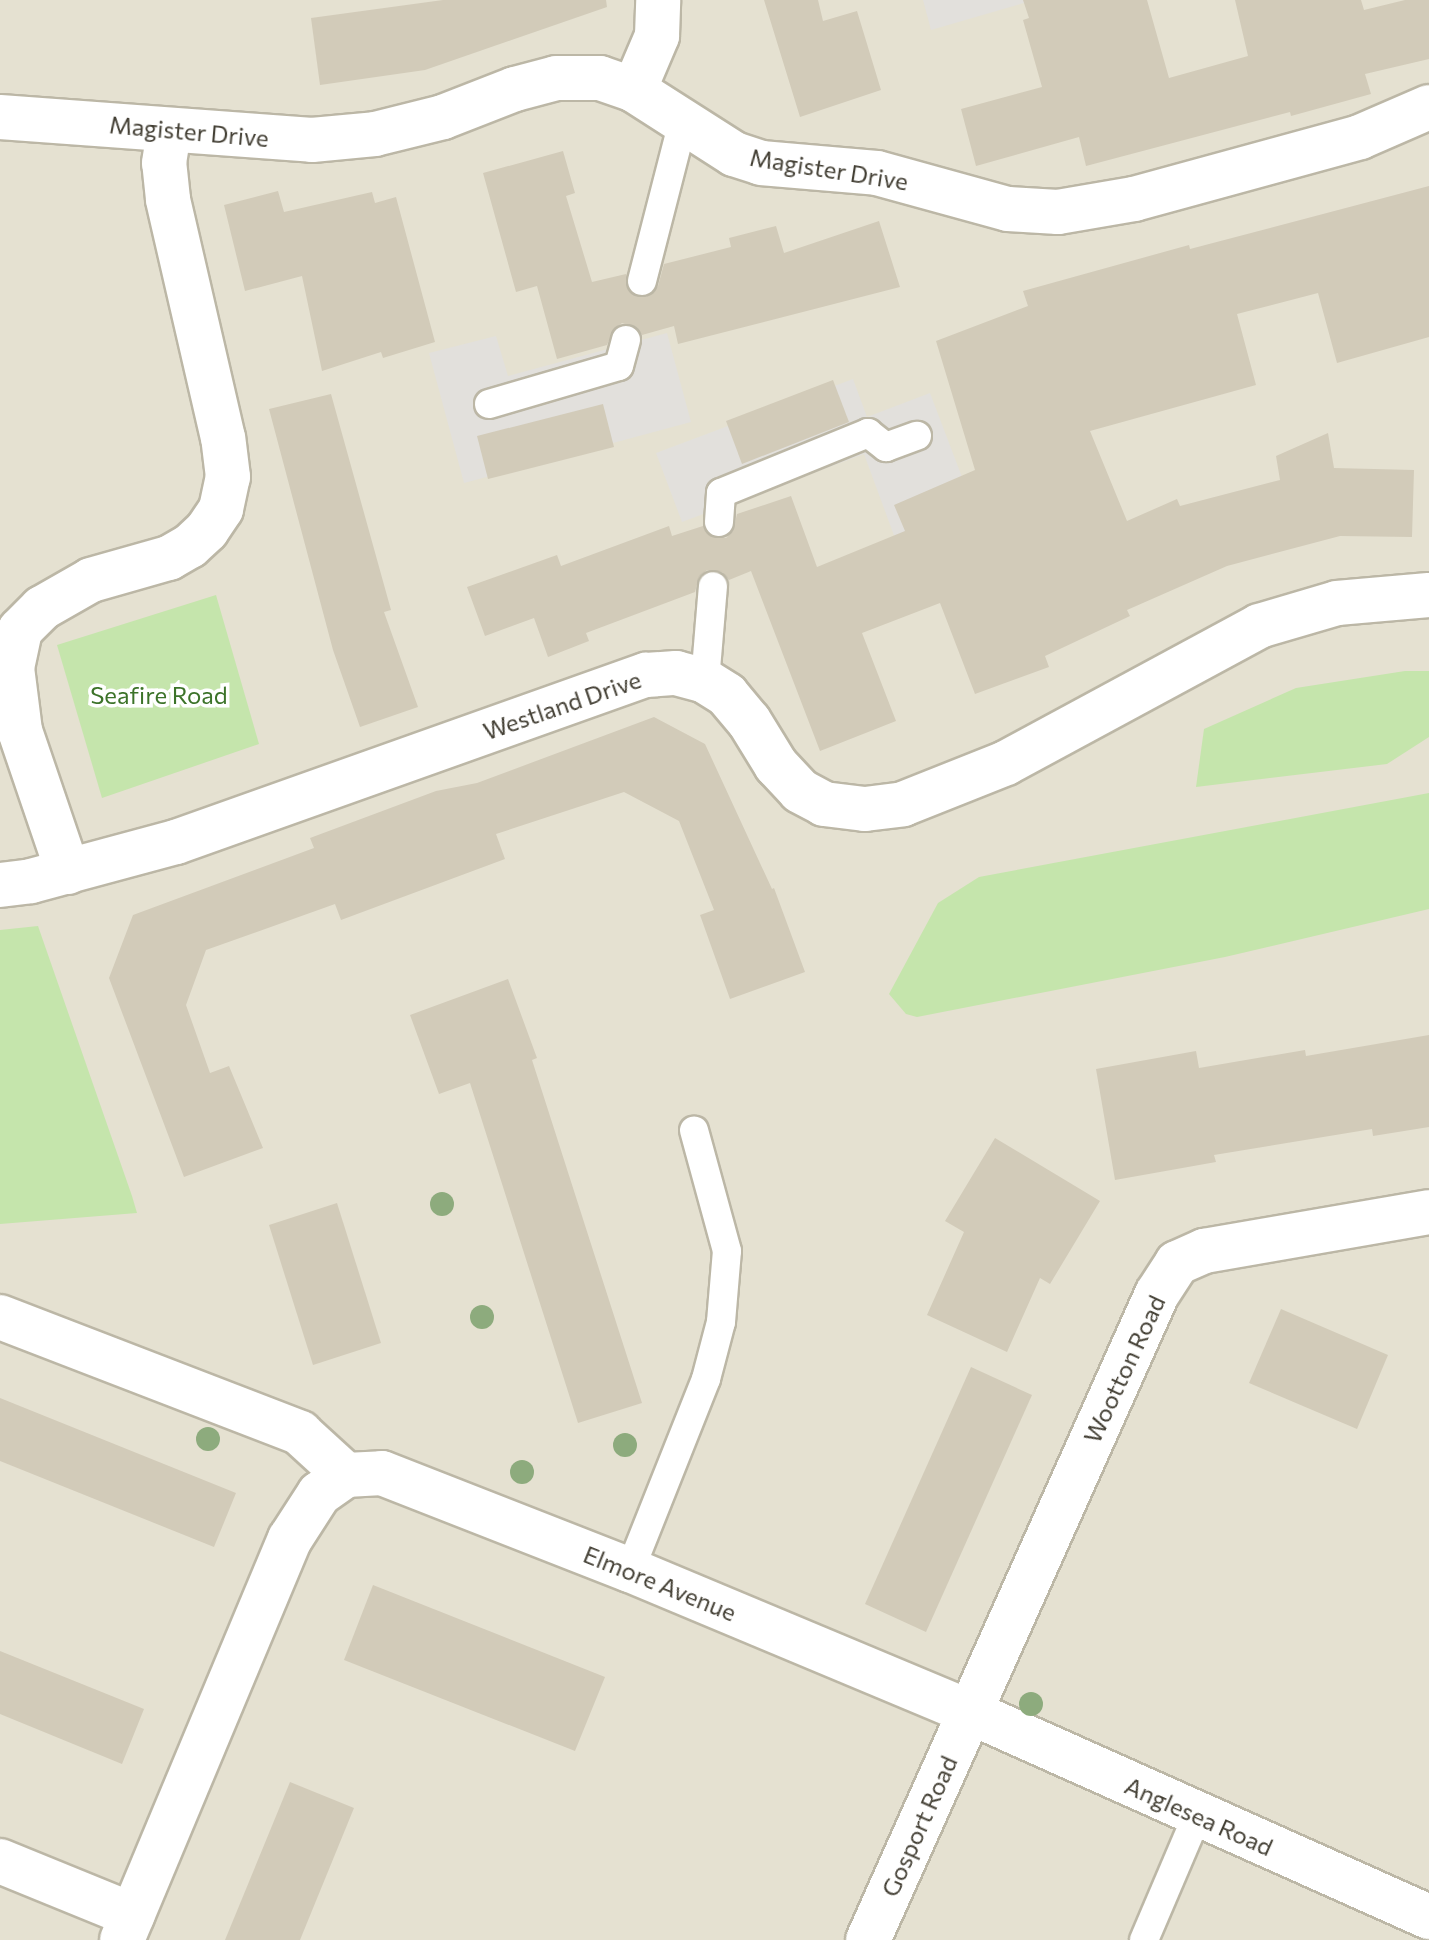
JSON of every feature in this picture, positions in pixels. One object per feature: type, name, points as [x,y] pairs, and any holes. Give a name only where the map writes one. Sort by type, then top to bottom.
[{"type":"street","points":[[634,90],[657,36],[658,0]]},
{"type":"street","name":"Magister Drive","points":[[0,117],[75,120],[169,131],[312,140],[375,134],[416,124],[556,78],[600,78],[634,90],[734,154],[761,163],[877,173],[1008,209],[1058,212],[1134,199],[1360,137],[1429,107]]},
{"type":"street","points":[[68,872],[20,731],[10,623],[91,580],[169,558],[190,546],[207,530],[221,509],[228,477],[223,438],[168,199],[164,163],[169,131]]},
{"type":"street","name":"Westland Drive","points":[[0,885],[68,872],[176,842],[646,675],[676,673],[705,681],[727,695],[749,721],[776,765],[800,791],[824,804],[865,809],[903,804],[1006,763],[1259,626],[1337,603],[1429,595]]},
{"type":"street","name":"Wootton Road","points":[[970,1712],[1157,1294],[1177,1263],[1204,1251],[1429,1212]]},
{"type":"street","points":[[0,1317],[300,1433],[346,1475],[319,1494],[290,1539],[127,1928],[0,1861]]},
{"type":"street","name":"Elmore Avenue","points":[[346,1475],[382,1473],[630,1570],[970,1712]]},
{"type":"street","name":"Anglesea Road","points":[[970,1712],[1429,1917]]},
{"type":"street","name":"Gosport Road","points":[[868,1940],[970,1712]]},
{"type":"lane","points":[[642,281],[683,121]]},
{"type":"lane","points":[[489,404],[619,366],[626,340]]},
{"type":"lane","points":[[719,522],[721,493],[868,433],[886,447],[917,436]]},
{"type":"lane","points":[[705,681],[713,586]]},
{"type":"lane","points":[[630,1570],[706,1379],[721,1322],[727,1251],[694,1130]]},
{"type":"lane","points":[[1144,1940],[1197,1816]]},
{"type":"shaded area","points":[[0,0],[1429,0],[1429,1940],[0,1940]]},
{"type":"shaded area","points":[[923,0],[1034,0],[931,30]]},
{"type":"shaded area","points":[[667,333],[691,422],[464,483],[429,353],[496,336],[508,376]]},
{"type":"shaded area","points":[[853,379],[867,417],[930,393],[978,519],[899,549],[864,454],[682,522],[656,453]]},
{"type":"green space","name":"Seafire Road","points":[[216,595],[259,744],[102,798],[57,645]]},
{"type":"green space","points":[[1405,671],[1429,671],[1429,737],[1387,764],[1196,787],[1204,729],[1296,688]]},
{"type":"green space","points":[[1429,793],[1429,909],[1225,957],[917,1017],[906,1014],[889,994],[938,903],[979,877]]},
{"type":"green space","points":[[38,926],[137,1213],[0,1224],[0,930]]},
{"type":"building","points":[[443,0],[606,0],[607,7],[425,70],[320,85],[311,18]]},
{"type":"building","points":[[764,0],[818,0],[823,21],[857,11],[881,90],[800,117]]},
{"type":"building","points":[[1023,0],[1147,0],[1169,78],[1248,56],[1235,0],[1361,0],[1364,10],[1405,0],[1429,0],[1429,59],[1365,74],[1371,94],[1086,166],[1079,137],[976,166],[961,109],[1042,87],[1023,20],[1029,18]]},
{"type":"building","points":[[563,151],[575,193],[566,196],[592,282],[626,274],[630,293],[646,297],[658,286],[664,264],[731,247],[729,238],[776,226],[784,253],[879,221],[900,287],[678,344],[674,326],[642,335],[637,328],[622,323],[614,329],[607,345],[557,359],[537,286],[516,292],[483,173]]},
{"type":"building","points":[[1429,186],[1429,337],[1337,363],[1318,293],[1237,314],[1256,385],[1090,431],[1127,521],[1177,499],[1180,506],[1280,480],[1276,456],[1328,433],[1334,468],[1414,470],[1412,537],[1340,536],[1227,566],[1127,610],[1130,616],[1045,656],[1049,667],[975,694],[940,603],[862,633],[896,721],[820,751],[751,571],[729,580],[722,572],[707,570],[699,577],[695,592],[586,633],[589,641],[548,657],[534,618],[485,636],[467,587],[557,555],[561,566],[669,526],[672,536],[703,526],[710,536],[726,538],[733,531],[737,514],[791,496],[817,567],[905,531],[894,505],[975,470],[936,341],[1028,306],[1023,291],[1189,245],[1190,249]]},
{"type":"building","points":[[278,191],[284,212],[372,192],[375,203],[396,197],[435,342],[383,358],[381,352],[322,371],[302,276],[245,291],[224,205]]},
{"type":"building","points":[[833,380],[849,422],[742,464],[726,421]]},
{"type":"building","points":[[331,394],[391,610],[384,612],[418,707],[360,727],[333,650],[269,409]]},
{"type":"building","points":[[603,404],[614,447],[488,479],[477,436]]},
{"type":"building","points":[[654,717],[705,744],[774,888],[805,972],[730,999],[700,915],[714,910],[679,821],[624,792],[496,834],[505,859],[341,920],[335,904],[206,950],[186,1005],[210,1073],[229,1066],[263,1148],[184,1177],[109,978],[133,915],[314,848],[310,838],[436,791],[477,783]]},
{"type":"building","points":[[508,979],[537,1058],[532,1060],[642,1403],[578,1423],[470,1083],[439,1094],[410,1015]]},
{"type":"building","points":[[1429,1035],[1429,1127],[1373,1136],[1372,1129],[1214,1155],[1216,1162],[1115,1180],[1096,1069],[1196,1051],[1199,1068],[1305,1050],[1306,1056]]},
{"type":"building","points":[[995,1138],[1100,1201],[1050,1284],[1040,1278],[1007,1352],[927,1315],[964,1232],[945,1221]]},
{"type":"building","points":[[337,1203],[381,1343],[313,1365],[269,1225]]},
{"type":"building","points":[[1281,1309],[1388,1355],[1357,1429],[1249,1383]]},
{"type":"building","points":[[971,1367],[1032,1395],[926,1632],[865,1604]]},
{"type":"building","points":[[0,1398],[236,1493],[214,1547],[0,1461]]},
{"type":"building","points":[[373,1585],[605,1677],[575,1751],[344,1660]]},
{"type":"building","points":[[0,1651],[144,1709],[122,1764],[0,1714]]},
{"type":"building","points":[[290,1782],[354,1808],[300,1940],[225,1940]]}]
